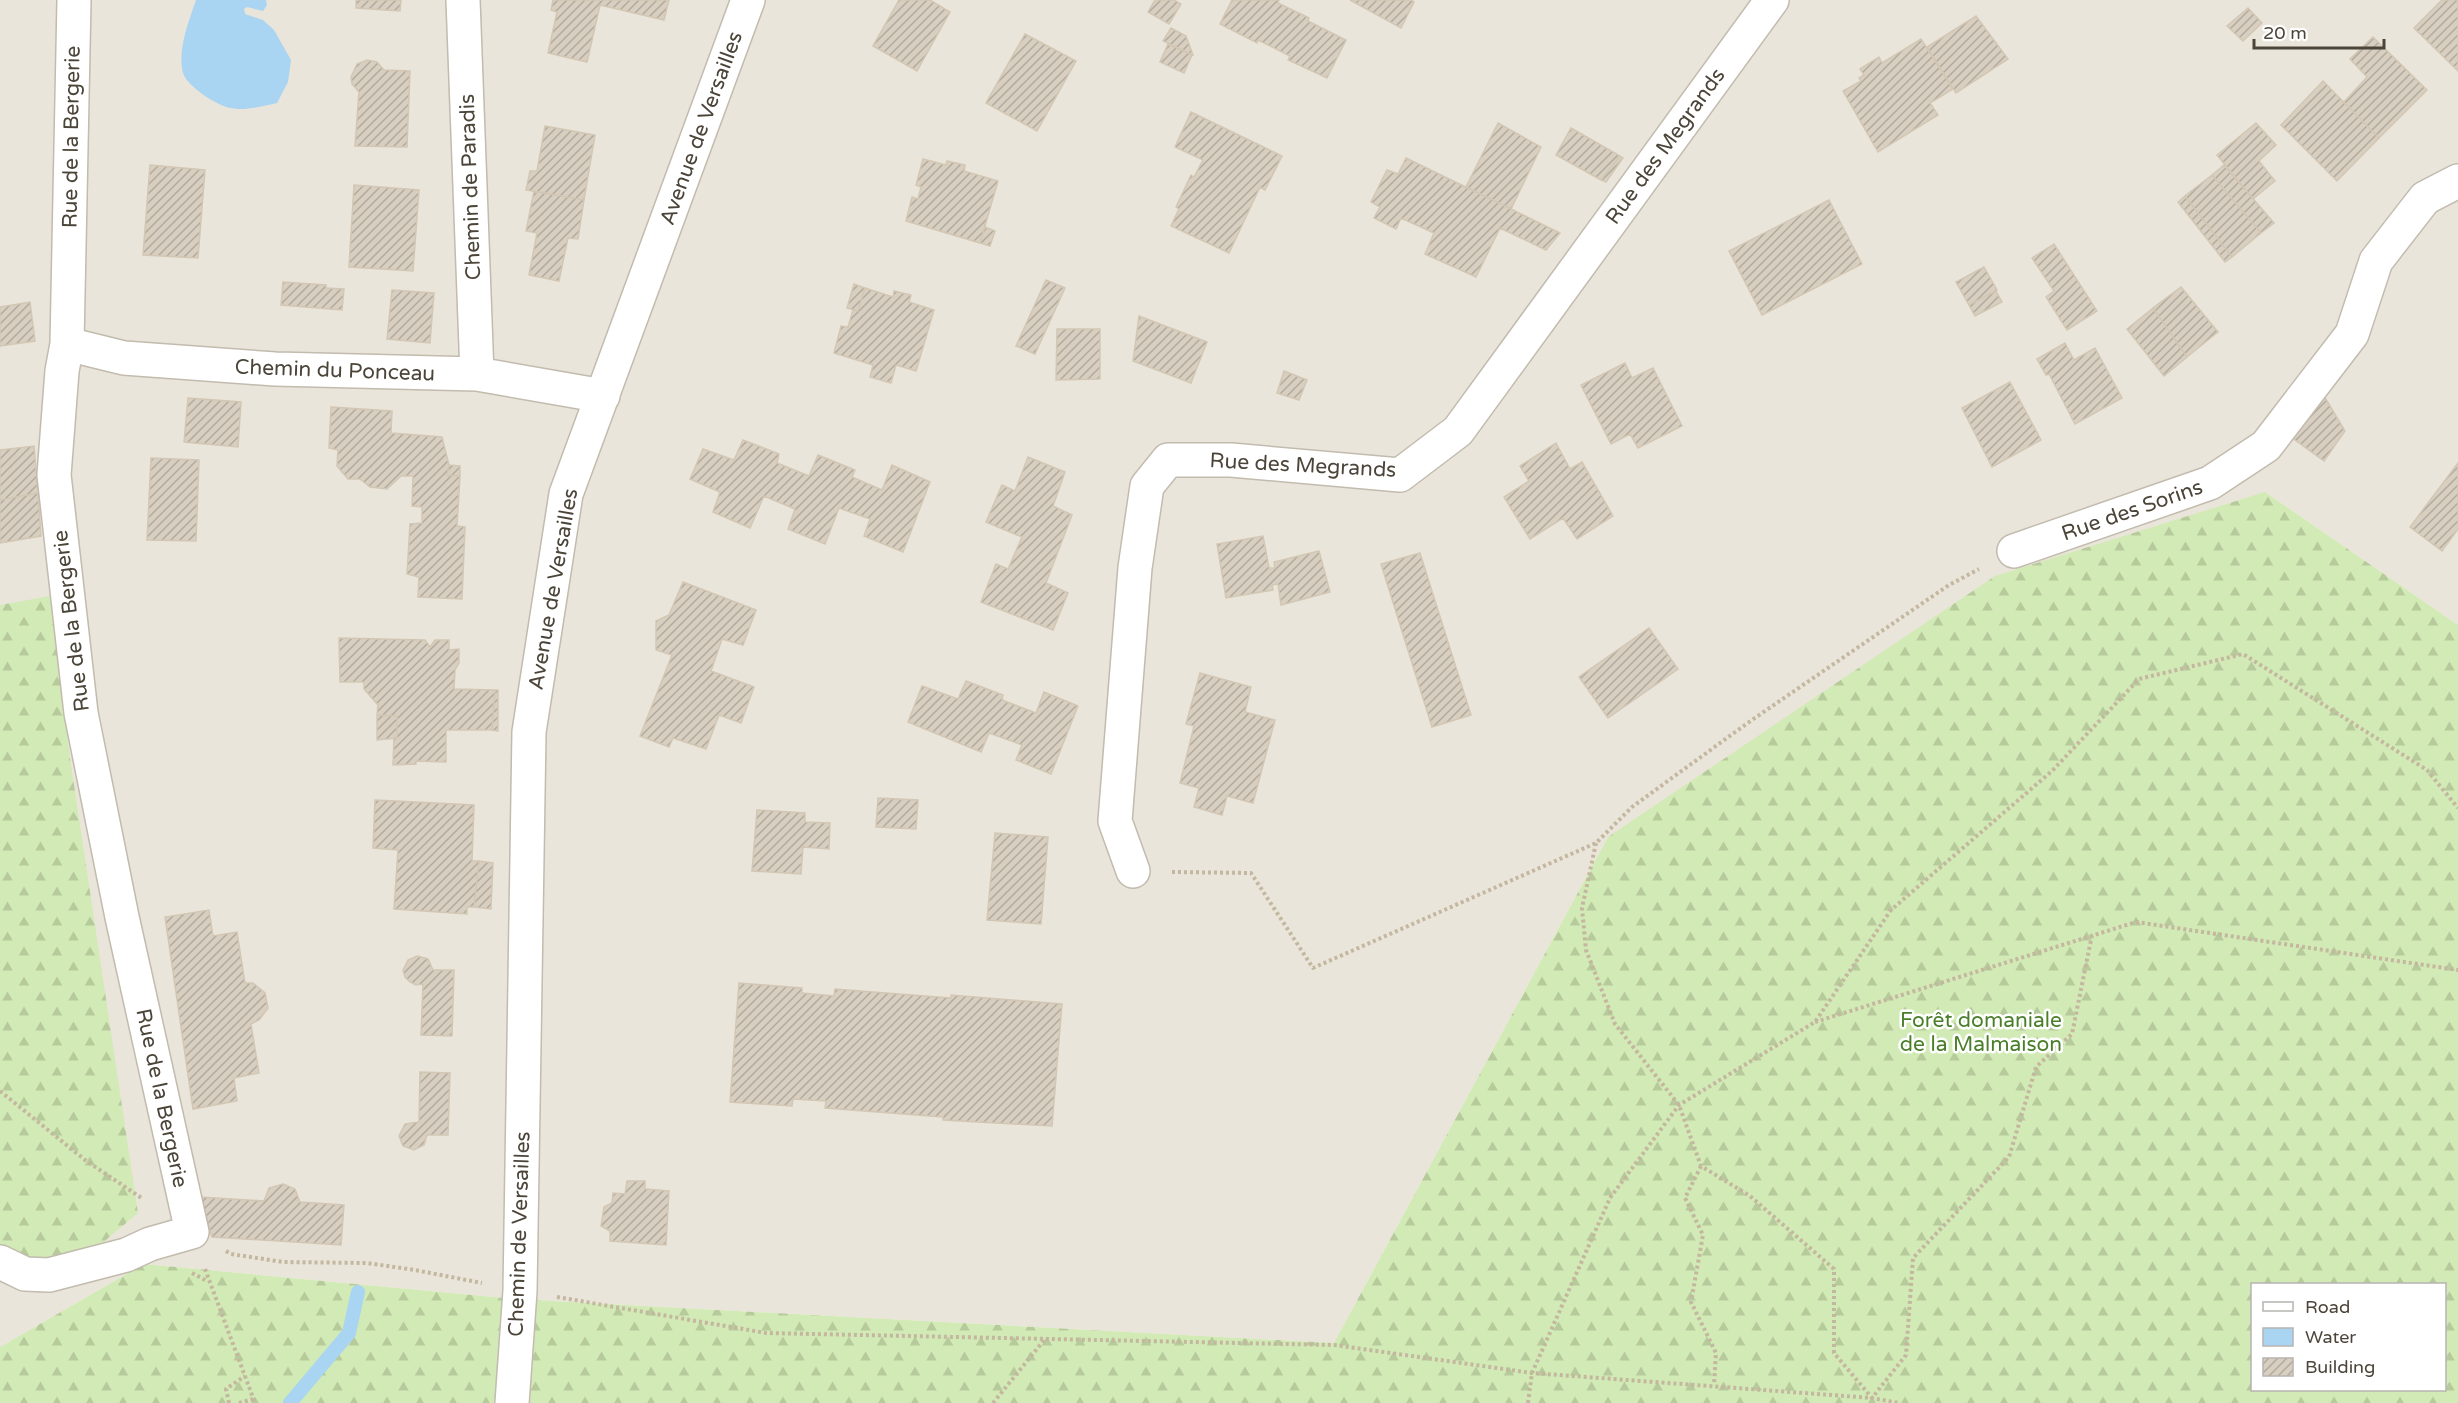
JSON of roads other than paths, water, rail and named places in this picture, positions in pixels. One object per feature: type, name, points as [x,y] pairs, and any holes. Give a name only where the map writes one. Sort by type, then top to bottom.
[{"type":"street","name":"Rue de la Bergerie","points":[[0,1262],[25,1274],[49,1275],[126,1255],[150,1244],[192,1232],[122,917],[81,713],[54,475],[67,344],[74,0]]},
{"type":"street","name":"Chemin de Paradis","points":[[463,0],[477,374]]},
{"type":"street","name":"Avenue de Versailles","points":[[524,1065],[529,732],[566,494],[748,0]]},
{"type":"street","name":"Rue des Megrands","points":[[1132,871],[1115,820],[1135,568],[1147,486],[1168,460],[1232,460],[1400,475],[1458,431],[1772,0]]},
{"type":"street","name":"Rue des Sorins","points":[[2014,551],[2210,483],[2266,446],[2352,334],[2376,261],[2425,198],[2458,181]]},
{"type":"street","name":"Chemin du Ponceau","points":[[67,344],[124,358],[275,369],[477,374],[603,396]]},
{"type":"street","name":"Chemin de Versailles","points":[[512,1403],[520,1291],[524,1065]]},
{"type":"water","points":[[196,0],[266,0],[267,5],[263,11],[247,7],[244,9],[245,14],[263,20],[274,30],[291,60],[288,82],[277,103],[236,109],[218,104],[190,84],[183,73],[182,55],[187,26]]},
{"type":"waterway","points":[[290,1403],[349,1333],[358,1292]]},
{"type":"park label","name":"Forêt domaniale de la Malmaison","points":[[1981,1032]]}]
